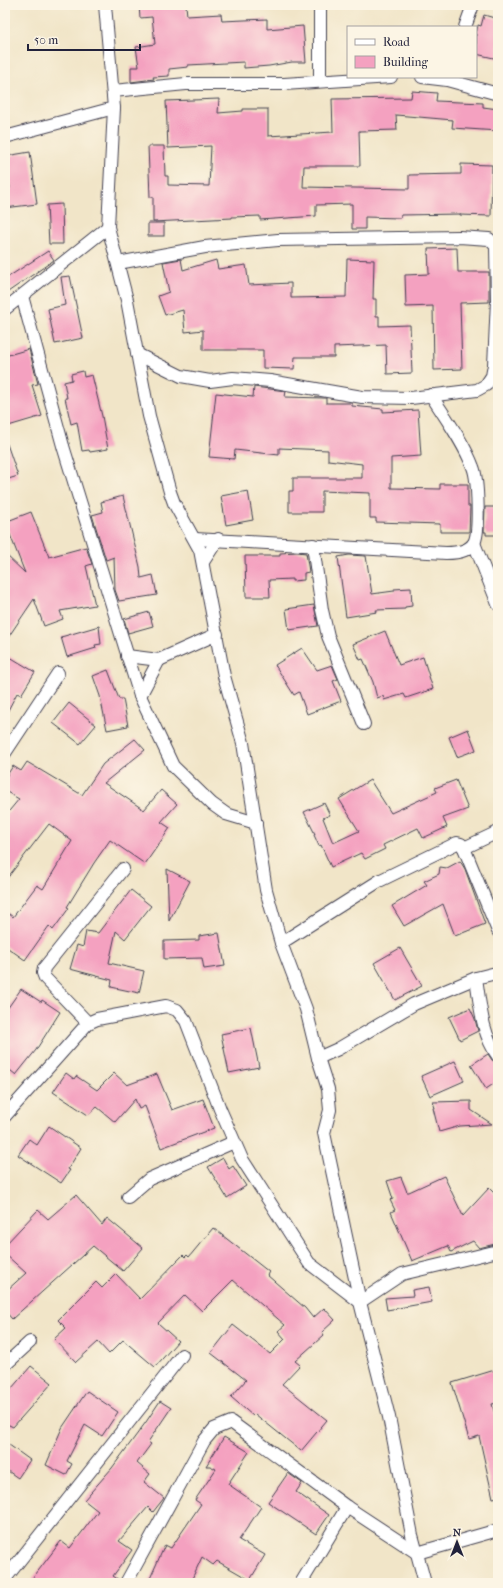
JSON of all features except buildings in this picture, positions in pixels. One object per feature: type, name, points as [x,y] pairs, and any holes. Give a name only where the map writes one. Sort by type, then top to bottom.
[{"type":"street","points":[[105,5],[114,108],[108,227],[127,300],[149,416],[170,492],[174,503],[195,539],[203,562],[224,676],[243,743],[266,890],[281,944],[306,1009],[318,1058],[328,1089],[330,1110],[324,1133],[360,1302],[389,1417],[417,1553],[425,1583]]},
{"type":"street","points":[[320,5],[320,81]]},
{"type":"street","points":[[465,26],[473,5]]},
{"type":"street","points":[[113,91],[186,84],[284,84],[373,78]]},
{"type":"street","points":[[435,78],[448,79],[498,94]]},
{"type":"street","points":[[5,137],[114,108]]},
{"type":"street","points":[[5,308],[108,227]]},
{"type":"street","points":[[118,263],[205,247],[278,240],[459,237],[489,239],[497,249],[498,300],[494,365],[492,376],[486,385],[477,390],[411,398],[362,397],[270,381],[233,378],[210,381],[181,376],[137,354]]},
{"type":"street","points":[[22,296],[63,446],[140,696],[173,766],[212,804],[226,814],[256,823]]},
{"type":"street","points":[[195,539],[218,539],[446,554],[468,549],[474,543],[478,526],[473,467],[461,444],[431,395]]},
{"type":"street","points":[[203,562],[218,539]]},
{"type":"street","points":[[474,543],[498,604]]},
{"type":"street","points":[[313,545],[322,610],[328,636],[364,724]]},
{"type":"street","points":[[127,656],[159,660],[217,634]]},
{"type":"street","points":[[140,696],[159,660]]},
{"type":"street","points":[[5,753],[58,674]]},
{"type":"street","points":[[464,848],[498,832]]},
{"type":"street","points":[[281,944],[379,881],[457,843],[461,844],[464,848],[498,931]]},
{"type":"street","points":[[88,1023],[45,978],[43,973],[44,968],[123,869]]},
{"type":"street","points":[[318,1058],[338,1049],[414,1004],[476,978],[496,973],[498,971]]},
{"type":"street","points":[[476,978],[487,1033],[493,1049],[498,1056]]},
{"type":"street","points":[[5,1116],[88,1023],[97,1019],[166,1006],[178,1010],[186,1021],[242,1159],[309,1262],[360,1302]]},
{"type":"street","points":[[128,1197],[149,1179],[234,1142]]},
{"type":"street","points":[[360,1302],[402,1274],[498,1251]]},
{"type":"street","points":[[5,1365],[30,1342]]},
{"type":"street","points":[[5,1579],[182,1354]]},
{"type":"street","points":[[126,1583],[204,1440],[214,1429],[231,1422],[347,1508],[417,1553],[498,1530]]},
{"type":"street","points":[[301,1583],[347,1508]]}]
